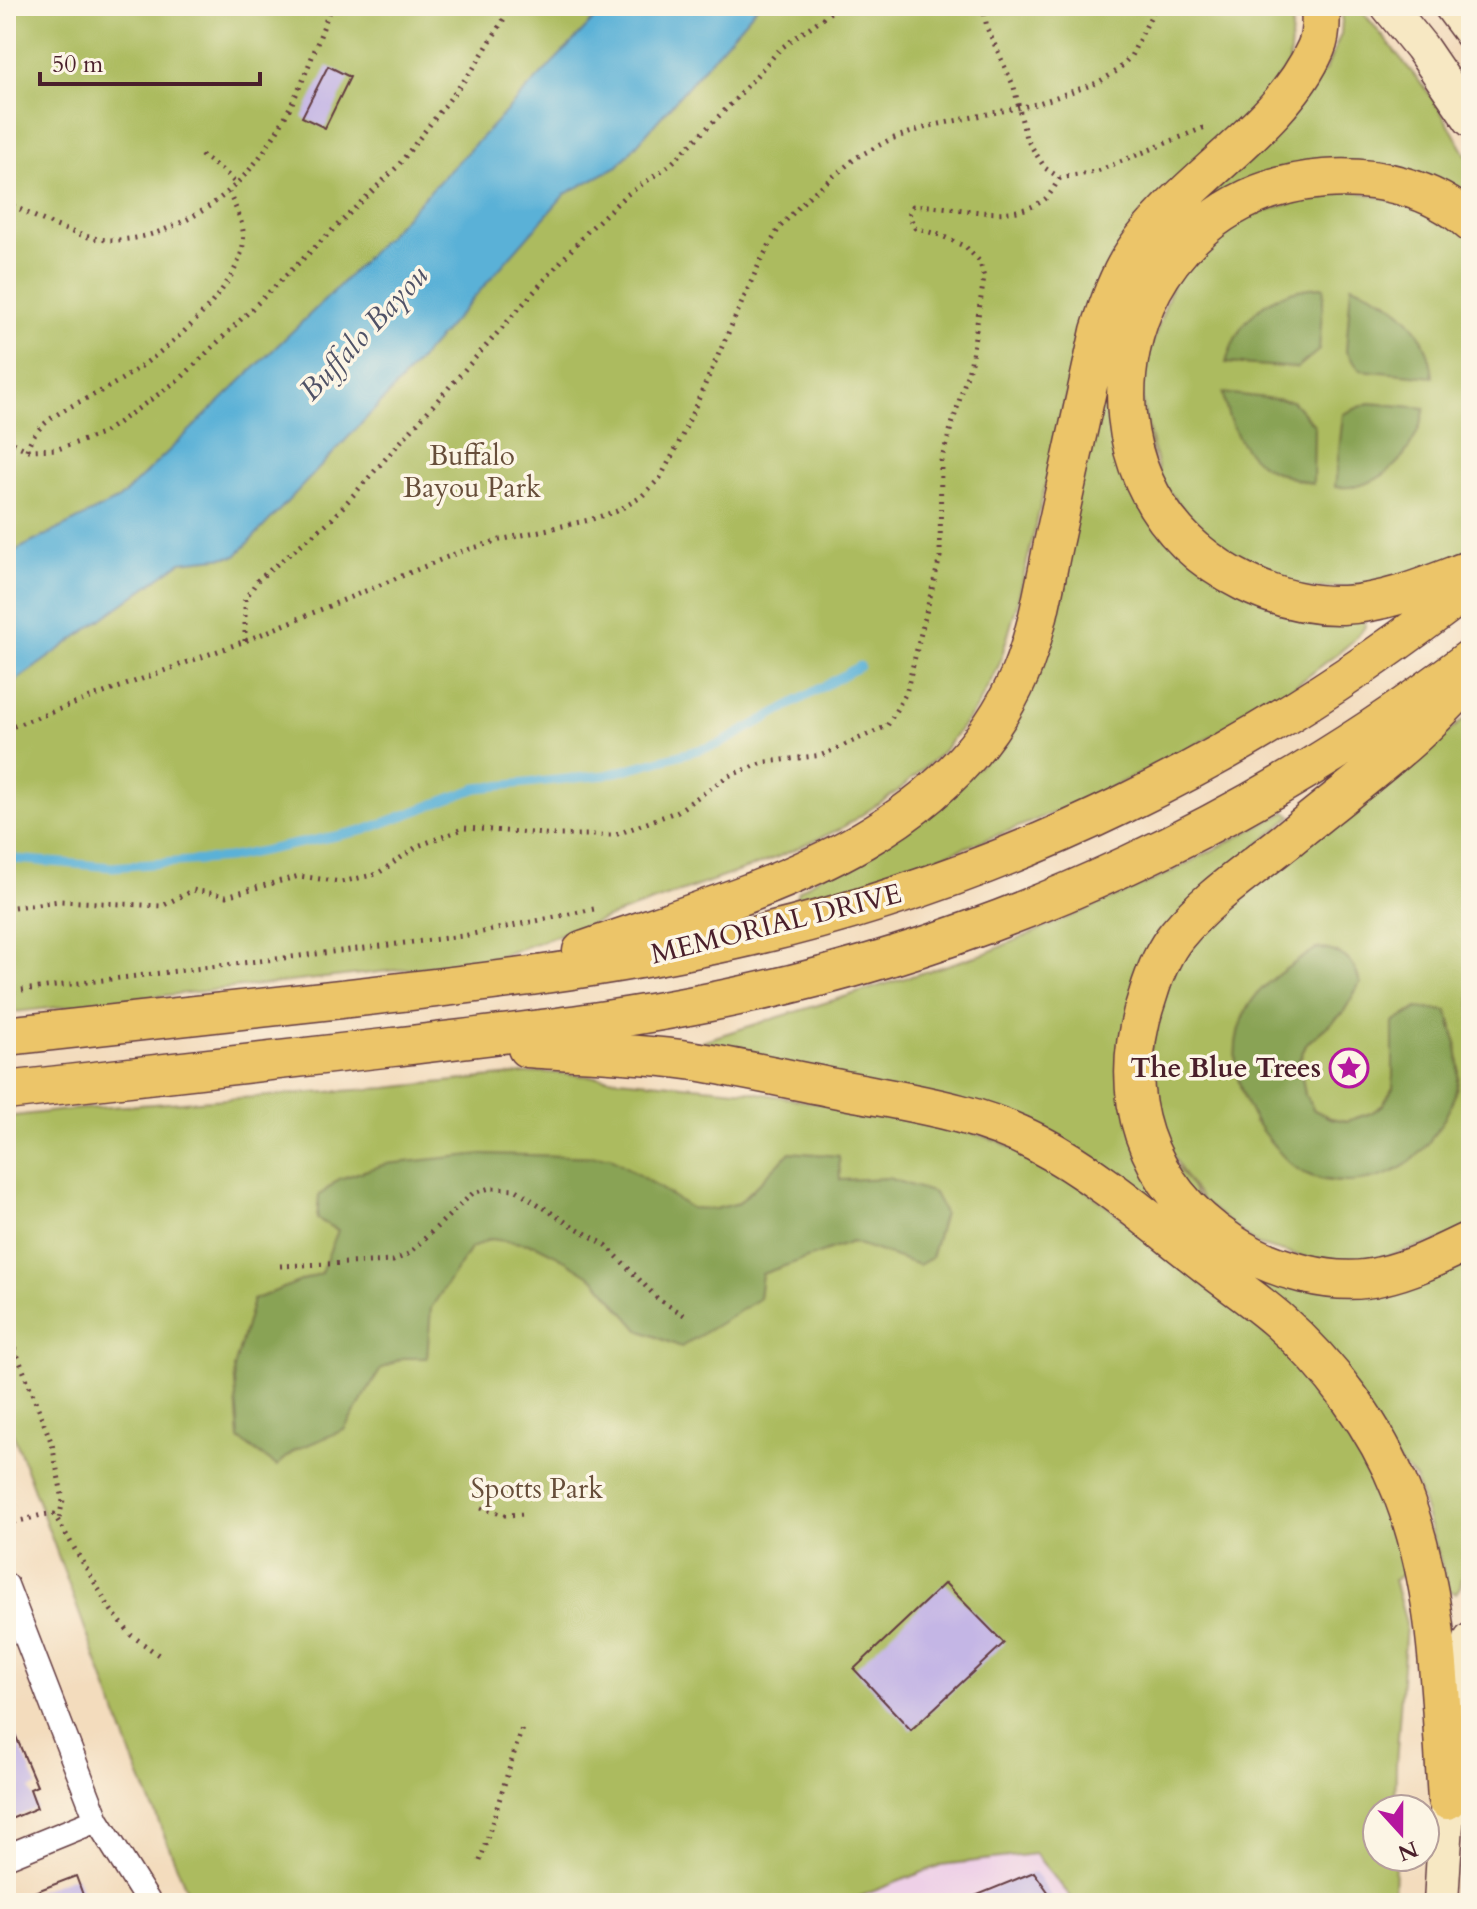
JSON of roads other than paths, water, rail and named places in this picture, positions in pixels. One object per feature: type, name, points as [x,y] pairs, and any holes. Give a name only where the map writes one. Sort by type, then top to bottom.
[{"type":"main road","points":[[493,982],[780,882],[851,849],[911,809],[960,766],[996,719],[1020,673],[1038,614],[1100,331],[1114,289],[1134,252],[1166,213],[1277,107],[1301,77],[1318,45],[1320,6]]},
{"type":"main road","points":[[1388,6],[1421,47],[1471,120]]},
{"type":"main road","points":[[1451,6],[1471,33]]},
{"type":"main road","points":[[1471,223],[1429,194],[1388,182],[1348,177],[1306,180],[1264,191],[1227,209],[1191,236],[1163,272],[1144,303],[1131,343],[1126,384],[1128,429],[1139,472],[1160,511],[1190,546],[1223,572],[1275,595],[1342,605],[1391,599],[1471,569]]},
{"type":"main road","name":"MEMORIAL DRIVE","points":[[6,1036],[493,982],[618,963],[738,939],[855,909],[1072,829],[1181,777],[1281,720],[1405,639],[1471,586]]},
{"type":"main road","name":"MEMORIAL DRIVE","points":[[6,1091],[628,1018],[750,994],[874,961],[974,928],[1097,879],[1205,828],[1312,766],[1471,658]]},
{"type":"main road","points":[[1471,679],[1402,747],[1211,901],[1175,936],[1155,974],[1138,1024],[1133,1071],[1138,1120],[1152,1157],[1176,1196],[1207,1227],[1244,1252],[1283,1268],[1331,1279],[1379,1277],[1425,1262],[1471,1240]]},
{"type":"main road","points":[[432,1042],[653,1056],[947,1110],[988,1121],[1036,1142],[1075,1166],[1148,1220],[1278,1320],[1318,1360],[1354,1404],[1382,1449],[1407,1508],[1433,1606],[1447,1800]]},
{"type":"main road","points":[[1441,1903],[1447,1800],[1458,1702],[1471,1640]]},
{"type":"street","points":[[6,1585],[97,1820],[149,1903]]},
{"type":"street","points":[[6,1857],[97,1820]]},
{"type":"water","name":"Buffalo Bayou","points":[[607,6],[758,6],[618,166],[565,194],[392,391],[236,556],[181,562],[6,688],[6,555],[119,499],[336,289]]},
{"type":"waterway","points":[[6,844],[14,859],[112,867],[228,858],[365,830],[477,788],[606,775],[720,744],[860,666]]},
{"type":"place","name":"The Blue Trees","points":[[1349,1068]]},
{"type":"park label","name":"Buffalo Bayou Park","points":[[472,472]]},
{"type":"park label","name":"Spotts Park","points":[[537,1489]]}]
